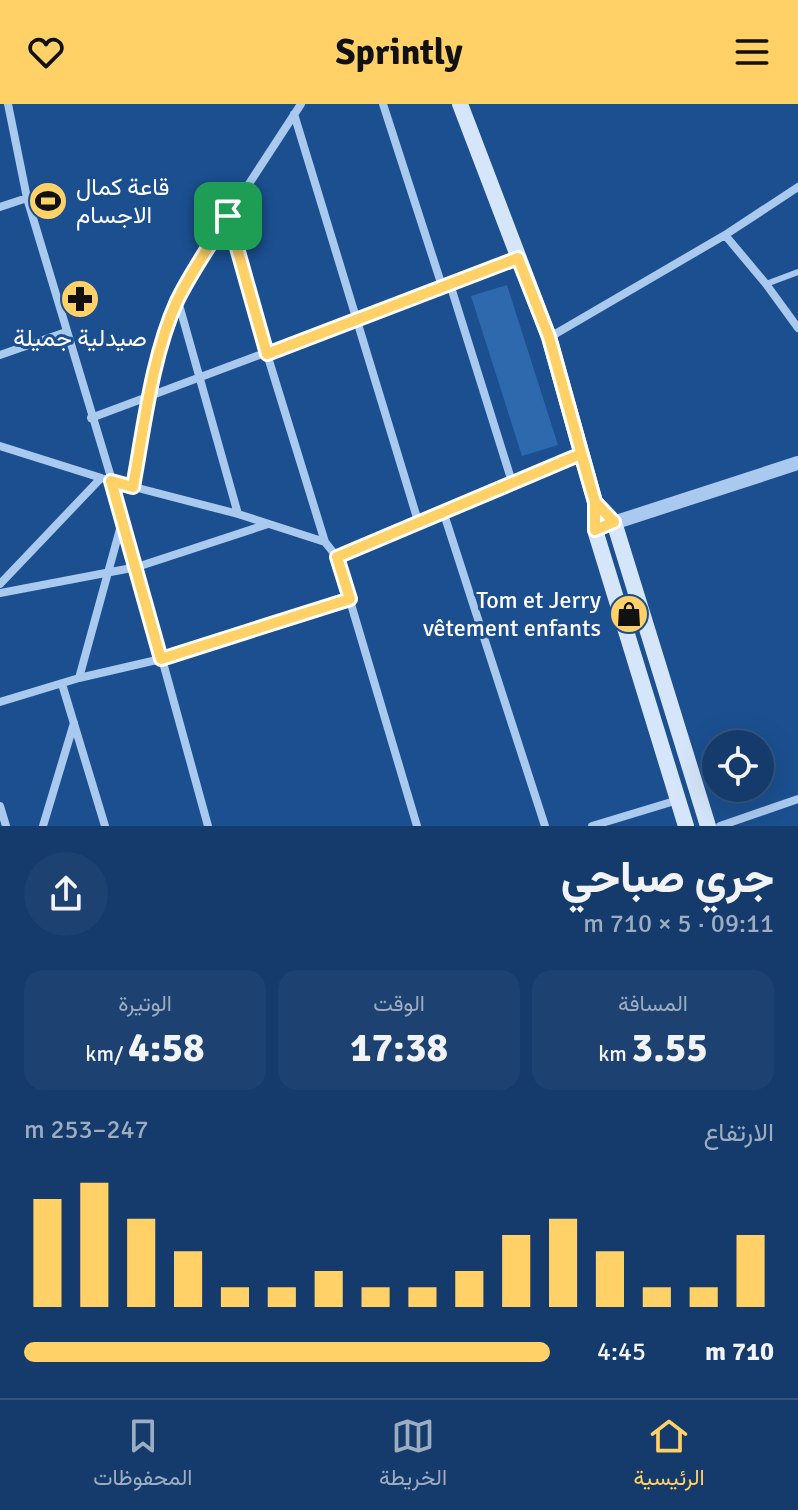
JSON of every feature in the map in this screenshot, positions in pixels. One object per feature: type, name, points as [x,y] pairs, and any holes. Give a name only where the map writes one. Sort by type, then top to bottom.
[{"type":"main road","points":[[460,104],[549,337],[595,502],[595,530],[686,826]]},
{"type":"main road","points":[[595,502],[614,522],[708,826]]},
{"type":"street","points":[[8,104],[27,198],[123,517],[208,826]]},
{"type":"street","points":[[133,487],[163,343],[177,301],[301,104]]},
{"type":"street","points":[[383,104],[512,482]]},
{"type":"street","points":[[294,114],[418,521]]},
{"type":"street","points":[[549,337],[725,235],[798,187]]},
{"type":"street","points":[[0,207],[27,198]]},
{"type":"street","points":[[228,216],[325,542],[337,557],[417,826]]},
{"type":"street","points":[[725,235],[798,328]]},
{"type":"street","points":[[91,418],[518,258]]},
{"type":"street","points":[[177,301],[238,514]]},
{"type":"street","points":[[0,355],[66,332]]},
{"type":"street","points":[[0,446],[325,542]]},
{"type":"street","points":[[337,557],[581,454]]},
{"type":"street","points":[[595,530],[798,463]]},
{"type":"street","points":[[0,584],[101,478]]},
{"type":"street","points":[[443,511],[545,826]]},
{"type":"street","points":[[79,678],[123,517]]},
{"type":"street","points":[[0,593],[137,567],[269,524]]},
{"type":"street","points":[[0,702],[79,678],[161,659],[350,599]]},
{"type":"street","points":[[62,684],[105,826]]},
{"type":"street","points":[[43,826],[74,723]]},
{"type":"street","points":[[720,826],[798,799]]},
{"type":"street","points":[[592,826],[678,800]]},
{"type":"street","points":[[0,806],[6,826]]},
{"type":"lane","points":[[766,284],[798,272]]},
{"type":"shaded area","points":[[507,285],[558,445],[522,456],[471,296]]},
{"type":"place","name":"قاعة كمال الاجسام","points":[[48,201]]},
{"type":"place","name":"صيدلية جميلة","points":[[80,299]]},
{"type":"place","name":"Tom et Jerry vêtement enfants","points":[[629,614]]},
{"type":"route","points":[[228,216],[177,301],[163,343],[133,487],[111,481],[161,659],[350,599],[337,557],[581,454],[595,502],[614,522],[595,530],[595,502],[549,337],[518,258],[267,354],[228,216]]}]
